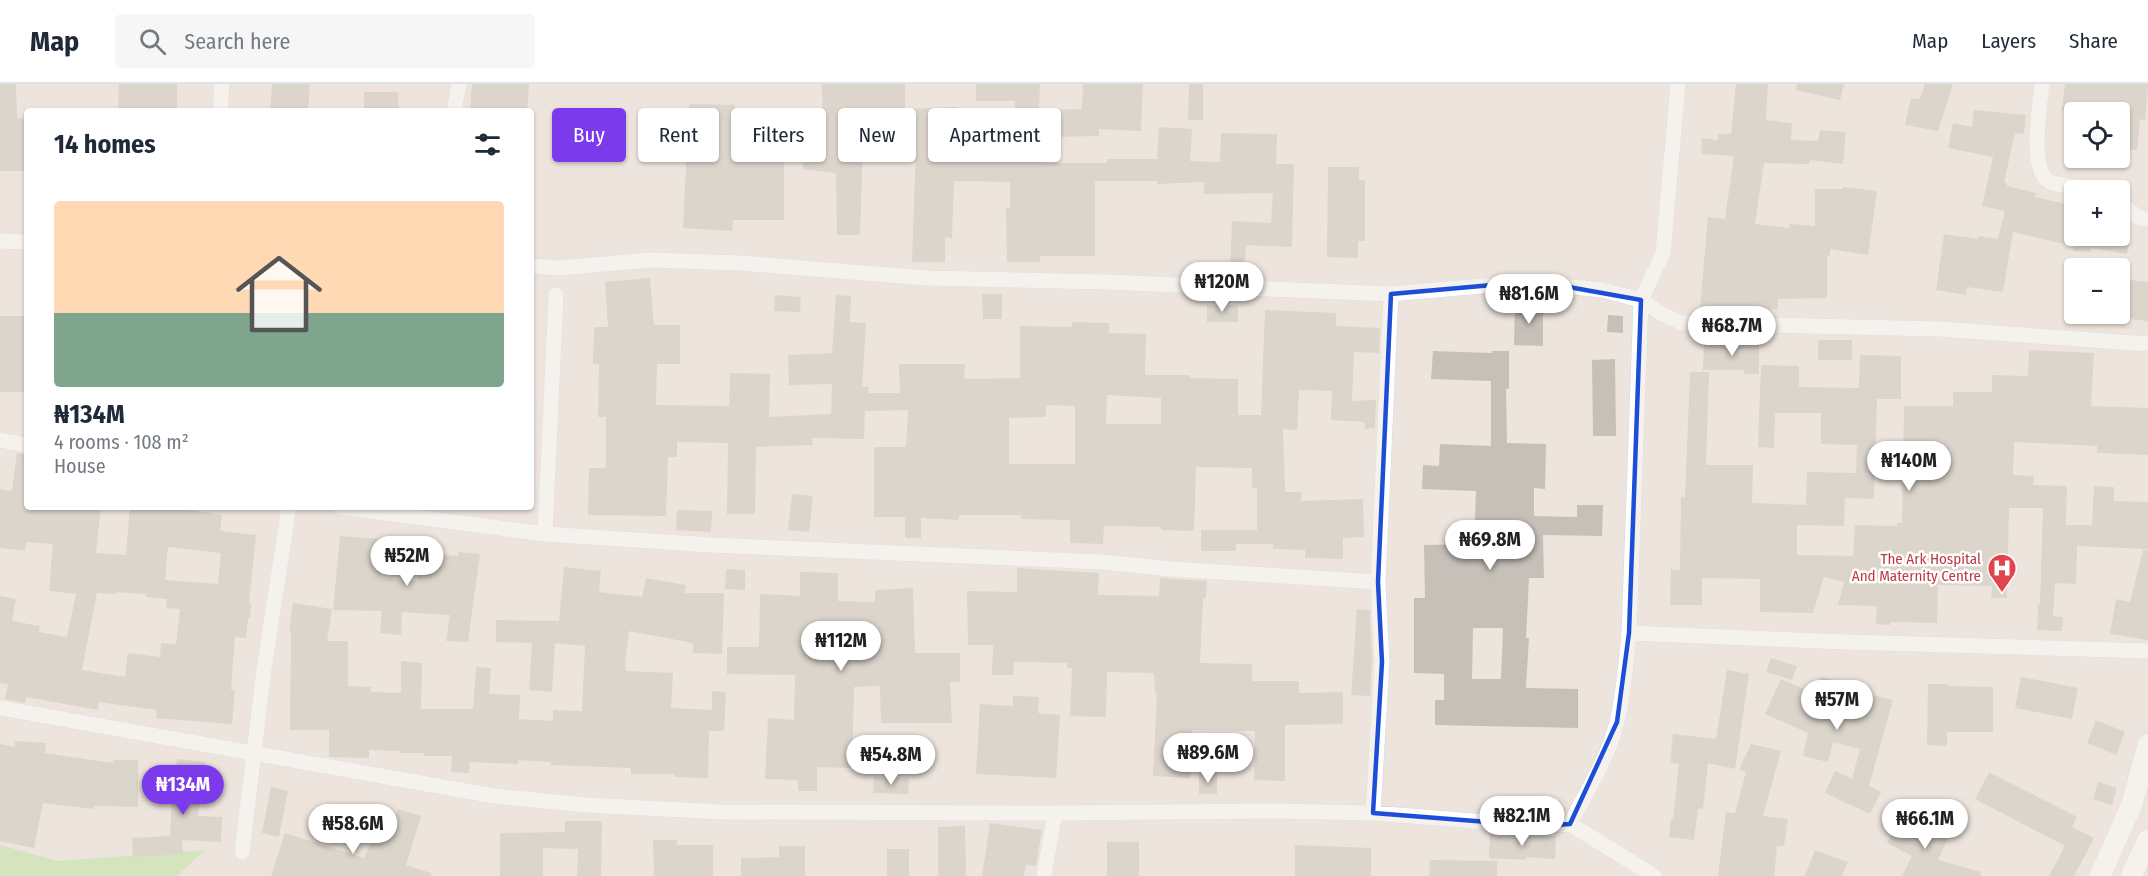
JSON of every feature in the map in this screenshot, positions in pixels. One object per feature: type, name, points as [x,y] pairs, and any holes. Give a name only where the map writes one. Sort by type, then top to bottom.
[{"type":"street","points":[[220,108],[222,84]]},
{"type":"street","points":[[455,108],[459,84]]},
{"type":"street","points":[[1570,824],[1599,768],[1617,722],[1629,633],[1641,300],[1663,253],[1678,84]]},
{"type":"street","points":[[2042,84],[2036,143],[2039,167],[2050,182],[2064,185]]},
{"type":"street","points":[[2130,211],[2140,218],[2148,219]]},
{"type":"street","points":[[0,241],[24,242]]},
{"type":"street","points":[[534,266],[559,268],[650,260],[684,261],[741,263],[926,278],[1107,282],[1391,294],[1504,284],[1573,287],[1602,290],[1641,300],[1662,314],[1682,322],[1939,329],[2148,344]]},
{"type":"street","points":[[545,534],[556,294]]},
{"type":"street","points":[[1373,813],[1382,662],[1378,582],[1391,294]]},
{"type":"street","points":[[0,440],[24,445]]},
{"type":"street","points":[[242,852],[264,669],[289,510]]},
{"type":"street","points":[[363,510],[545,534],[723,546],[1102,562],[1171,569],[1378,582]]},
{"type":"street","points":[[1629,633],[1858,643],[2148,651]]},
{"type":"street","points":[[0,708],[494,796],[586,805],[722,812],[1275,811],[1373,813],[1538,826],[1570,824],[1646,874]]},
{"type":"street","points":[[2100,876],[2132,804],[2148,745]]},
{"type":"street","points":[[1044,876],[1055,813]]},
{"type":"street","points":[[2131,876],[2148,840]]},
{"type":"highlighted area","points":[[1504,284],[1563,286],[1641,300],[1629,633],[1617,722],[1570,824],[1538,826],[1373,813],[1382,662],[1378,582],[1391,294]]},
{"type":"green space","points":[[0,845],[58,861],[205,850],[177,876],[0,876]]},
{"type":"building","points":[[0,84],[16,84],[17,118],[24,119],[24,171],[0,171]]},
{"type":"building","points":[[119,84],[177,84],[177,108],[118,108]]},
{"type":"building","points":[[272,84],[310,84],[308,108],[270,108]]},
{"type":"building","points":[[472,84],[529,84],[527,108],[470,108]]},
{"type":"building","points":[[822,84],[905,84],[905,108],[838,108],[838,162],[862,162],[860,235],[837,235],[836,173],[803,169],[803,162],[826,162],[826,108],[822,108]]},
{"type":"building","points":[[976,84],[1040,84],[1039,108],[1015,108],[1015,101],[976,101]]},
{"type":"building","points":[[1083,84],[1143,84],[1141,131],[1099,129],[1099,136],[1061,137],[1061,109],[1082,109]]},
{"type":"building","points":[[1189,84],[1203,84],[1203,120],[1188,120]]},
{"type":"building","points":[[1736,84],[1768,84],[1766,120],[1792,123],[1791,140],[1818,141],[1820,130],[1846,132],[1843,164],[1810,160],[1809,164],[1764,163],[1755,224],[1789,228],[1790,224],[1815,226],[1815,189],[1843,189],[1843,187],[1877,191],[1868,255],[1830,249],[1830,256],[1827,256],[1827,298],[1778,299],[1778,309],[1743,311],[1700,308],[1708,217],[1725,219],[1734,156],[1701,154],[1702,138],[1718,140],[1718,134],[1731,134]]},
{"type":"building","points":[[1797,84],[1844,84],[1840,100],[1796,90]]},
{"type":"building","points":[[1925,84],[1953,84],[1938,131],[1905,125],[1911,98],[1920,99]]},
{"type":"building","points":[[2065,84],[2148,84],[2145,120],[2140,119],[2137,150],[2130,150],[2130,102],[2064,102],[2064,111],[2062,110]]},
{"type":"building","points":[[364,92],[398,92],[399,108],[364,108]]},
{"type":"building","points":[[689,104],[735,105],[735,108],[731,108],[731,162],[784,162],[784,220],[733,220],[732,231],[683,228],[686,162],[719,162],[719,108],[689,108]]},
{"type":"building","points":[[928,108],[928,162],[1107,163],[1107,159],[1157,159],[1159,127],[1192,129],[1190,161],[1220,162],[1221,133],[1277,134],[1276,164],[1294,164],[1292,247],[1246,245],[1244,272],[1230,272],[1232,221],[1271,223],[1273,193],[1204,194],[1204,182],[1157,184],[1157,181],[1095,181],[1095,256],[1040,256],[1040,262],[1007,262],[1006,208],[1010,208],[1010,182],[954,181],[952,238],[945,237],[945,262],[912,262],[916,109]]},
{"type":"building","points":[[1974,110],[2026,115],[2024,134],[2015,133],[2004,182],[2007,186],[2036,193],[2035,197],[2064,204],[2064,244],[2013,232],[2003,292],[1967,287],[1966,295],[1936,290],[1944,234],[1978,239],[1978,236],[1998,239],[2005,211],[1982,206],[1993,157],[1948,148],[1953,123],[1972,127]]},
{"type":"building","points":[[1328,167],[1359,167],[1359,180],[1365,180],[1365,241],[1358,241],[1358,258],[1327,257]]},
{"type":"building","points":[[2073,246],[2128,246],[2127,254],[2091,248],[2090,252],[2073,251]]},
{"type":"building","points":[[650,278],[654,325],[680,325],[680,364],[657,364],[656,405],[729,406],[730,373],[770,374],[769,417],[831,414],[832,384],[789,385],[788,355],[832,353],[836,295],[851,296],[850,322],[866,323],[862,387],[869,387],[868,393],[900,393],[899,364],[965,364],[964,379],[1020,378],[1020,326],[1072,327],[1072,322],[1109,323],[1109,333],[1146,334],[1145,375],[1190,375],[1190,378],[1238,379],[1238,415],[1261,415],[1265,310],[1336,313],[1336,326],[1380,328],[1379,353],[1354,352],[1352,401],[1376,400],[1375,428],[1365,429],[1365,422],[1331,420],[1332,391],[1299,390],[1297,430],[1283,429],[1285,492],[1302,492],[1301,501],[1363,499],[1364,537],[1343,538],[1343,559],[1305,558],[1305,550],[1273,549],[1273,544],[1236,544],[1236,551],[1201,551],[1201,530],[1257,530],[1257,488],[1252,488],[1252,468],[1196,467],[1194,531],[1161,530],[1161,527],[1104,526],[1103,544],[1070,543],[1070,520],[1021,519],[1021,515],[959,515],[959,520],[921,518],[921,538],[905,538],[905,517],[874,517],[874,447],[906,447],[908,410],[865,411],[864,439],[812,438],[813,445],[756,447],[755,514],[727,514],[728,443],[677,442],[677,457],[668,457],[666,516],[588,515],[589,468],[606,468],[606,417],[598,417],[599,364],[593,364],[594,327],[608,327],[605,282]],"holes":[[[1107,395],[1161,398],[1161,424],[1106,424]],[[1046,405],[1075,406],[1075,464],[1009,464],[1009,418],[1046,417]]]},
{"type":"building","points":[[2130,280],[2148,282],[2148,321],[2130,319]]},
{"type":"building","points":[[982,294],[1002,294],[1002,319],[983,319]]},
{"type":"building","points":[[775,295],[801,297],[800,312],[774,311]]},
{"type":"building","points":[[1515,303],[1543,304],[1543,346],[1514,345]]},
{"type":"building","points":[[1207,305],[1238,305],[1238,322],[1207,322]]},
{"type":"building","points":[[1608,315],[1623,316],[1623,333],[1607,332]]},
{"type":"building","points":[[0,316],[24,316],[24,392],[0,392]]},
{"type":"building","points":[[1818,340],[1852,340],[1852,360],[1818,360]]},
{"type":"building","points":[[1759,342],[1759,374],[1744,374],[1744,370],[1703,370],[1704,343]]},
{"type":"building","points":[[2029,350],[2094,353],[2091,406],[2148,408],[2148,455],[2097,453],[2097,446],[2014,442],[2013,475],[2034,476],[2033,485],[2067,486],[2066,525],[2092,525],[2094,486],[2114,487],[2114,501],[2148,502],[2148,549],[2077,546],[2076,584],[2055,583],[2053,616],[2063,617],[2062,631],[2037,630],[2043,508],[2009,508],[2007,598],[1991,598],[1992,586],[1938,585],[1937,623],[1876,624],[1877,606],[1838,605],[1844,582],[1824,577],[1813,613],[1760,612],[1760,579],[1702,578],[1702,605],[1670,605],[1671,569],[1680,570],[1681,497],[1685,497],[1690,372],[1709,372],[1706,465],[1753,465],[1752,503],[1806,505],[1807,472],[1856,473],[1857,445],[1821,444],[1821,413],[1775,413],[1774,448],[1758,447],[1761,365],[1799,366],[1799,387],[1859,388],[1860,355],[1901,356],[1901,399],[1877,399],[1874,499],[1845,498],[1844,526],[1797,525],[1797,555],[1853,556],[1855,525],[1897,526],[1897,523],[1902,523],[1904,406],[1953,406],[1953,392],[1992,392],[1992,375],[2028,376]]},
{"type":"building","points":[[1433,351],[1492,353],[1492,351],[1509,351],[1509,389],[1506,389],[1507,443],[1546,444],[1545,489],[1534,488],[1534,516],[1577,517],[1577,505],[1603,505],[1602,536],[1543,535],[1544,578],[1529,578],[1526,688],[1578,689],[1578,728],[1435,725],[1435,700],[1444,700],[1444,674],[1414,673],[1414,598],[1425,598],[1424,545],[1474,544],[1476,491],[1422,489],[1423,465],[1439,466],[1440,444],[1491,446],[1491,381],[1431,379]],"holes":[[[1473,628],[1502,628],[1501,679],[1472,679]]]},
{"type":"building","points":[[1615,359],[1616,436],[1593,436],[1592,360]]},
{"type":"building","points":[[17,453],[24,454],[24,510],[101,510],[96,553],[126,555],[130,510],[191,510],[222,515],[220,531],[256,535],[249,603],[251,604],[250,619],[248,618],[246,638],[235,637],[231,690],[235,690],[232,724],[156,718],[157,710],[99,702],[98,710],[26,697],[25,703],[5,699],[8,684],[0,683],[0,596],[16,599],[12,621],[40,626],[39,632],[67,637],[76,594],[49,591],[53,544],[26,542],[25,551],[0,548],[0,489],[12,491]],"holes":[[[168,547],[221,553],[218,584],[165,580]],[[97,593],[146,594],[146,597],[167,599],[166,608],[180,609],[176,644],[161,643],[160,657],[128,653],[125,677],[82,670]]]},
{"type":"building","points":[[792,494],[813,496],[809,532],[788,530]]},
{"type":"building","points":[[677,510],[712,511],[711,532],[676,530]]},
{"type":"building","points":[[340,536],[383,539],[381,578],[417,581],[419,553],[458,556],[458,552],[480,554],[468,642],[446,641],[450,615],[402,612],[401,635],[380,633],[382,611],[333,610]]},
{"type":"building","points":[[2143,550],[2148,550],[2148,640],[2110,634],[2116,599],[2130,602]]},
{"type":"building","points":[[564,567],[601,571],[599,592],[642,597],[646,578],[686,585],[685,593],[724,593],[722,654],[693,653],[693,643],[629,631],[625,662],[626,671],[673,673],[671,708],[712,710],[712,691],[726,692],[724,731],[709,731],[708,778],[675,777],[675,774],[631,774],[631,768],[551,765],[551,762],[518,760],[518,764],[470,762],[469,773],[451,772],[452,756],[424,756],[424,753],[369,750],[369,758],[329,757],[329,730],[290,730],[291,632],[289,631],[293,603],[332,609],[327,641],[348,641],[348,686],[371,687],[371,692],[401,693],[401,661],[422,663],[421,709],[473,709],[476,667],[491,668],[489,694],[520,695],[519,719],[553,721],[553,710],[582,711],[585,646],[555,643],[552,692],[529,690],[532,643],[496,642],[496,620],[559,621]]},
{"type":"building","points":[[1017,568],[1099,573],[1098,595],[1159,596],[1160,578],[1207,581],[1206,598],[1203,598],[1200,663],[1252,664],[1252,681],[1299,681],[1299,693],[1343,692],[1343,724],[1285,725],[1285,781],[1254,780],[1255,731],[1192,730],[1190,778],[1153,776],[1157,693],[1155,693],[1154,673],[1107,672],[1106,717],[1070,716],[1072,668],[1067,668],[1067,663],[1014,662],[1013,675],[992,675],[993,645],[968,645],[967,591],[1017,592]]},
{"type":"building","points":[[726,569],[745,570],[745,590],[725,589]]},
{"type":"building","points":[[800,572],[838,573],[838,601],[875,602],[875,590],[913,588],[915,653],[960,653],[960,682],[950,682],[952,723],[881,723],[880,686],[854,687],[852,768],[817,767],[817,791],[798,791],[798,780],[765,779],[768,718],[794,720],[795,675],[727,674],[727,647],[759,647],[760,594],[800,596]]},
{"type":"building","points":[[1357,609],[1370,610],[1372,662],[1370,696],[1351,695]]},
{"type":"building","points":[[1771,658],[1797,666],[1792,680],[1766,672]]},
{"type":"building","points":[[1727,670],[1749,674],[1735,769],[1708,763],[1703,809],[1698,808],[1694,840],[1669,837],[1679,764],[1670,763],[1673,734],[1716,739]]},
{"type":"building","points":[[1821,677],[1847,683],[1846,689],[1893,700],[1869,786],[1881,792],[1870,814],[1825,793],[1835,771],[1852,779],[1860,749],[1833,742],[1828,762],[1803,756],[1808,733],[1765,714],[1781,679],[1817,695]]},
{"type":"building","points":[[2021,677],[2078,688],[2072,719],[2015,708]]},
{"type":"building","points":[[1928,684],[1993,687],[1993,732],[1947,732],[1947,746],[1927,745]]},
{"type":"building","points":[[1013,696],[1039,697],[1038,713],[1060,715],[1056,778],[976,774],[980,704],[1013,706]]},
{"type":"building","points":[[2096,720],[2125,732],[2116,755],[2087,743]]},
{"type":"building","points":[[15,741],[46,743],[45,753],[113,763],[113,760],[138,760],[138,807],[94,806],[94,809],[43,803],[34,848],[0,841],[0,744],[15,747]]},
{"type":"building","points":[[1751,744],[1781,751],[1763,816],[1788,819],[1784,846],[1777,846],[1774,876],[1718,876],[1726,812],[1735,813],[1746,772],[1739,770]]},
{"type":"building","points":[[177,759],[205,762],[198,816],[222,817],[221,842],[182,840],[183,854],[133,857],[132,838],[170,836]]},
{"type":"building","points":[[1989,772],[2077,817],[2072,827],[2094,838],[2074,876],[2049,876],[2065,846],[1975,799]]},
{"type":"building","points":[[1199,773],[1217,773],[1217,794],[1199,794]]},
{"type":"building","points":[[874,777],[909,778],[908,794],[873,793]]},
{"type":"building","points":[[2098,782],[2117,788],[2112,805],[2093,799]]},
{"type":"building","points":[[271,787],[288,791],[279,837],[262,833]]},
{"type":"building","points":[[398,809],[421,816],[406,865],[431,873],[431,876],[271,876],[285,833],[364,858],[378,826],[391,831]]},
{"type":"building","points":[[1902,815],[1925,827],[1926,824],[1950,834],[1938,860],[1981,872],[1980,876],[1902,876],[1912,856],[1887,843]]},
{"type":"building","points":[[565,821],[602,821],[601,876],[577,876],[578,849],[543,848],[543,876],[500,876],[500,833],[565,832]]},
{"type":"building","points":[[990,823],[1042,830],[1036,866],[1026,865],[1024,876],[982,876]]},
{"type":"building","points":[[965,826],[966,876],[938,876],[938,827]]},
{"type":"building","points":[[1490,833],[1556,836],[1555,859],[1489,858]]},
{"type":"building","points":[[653,840],[677,840],[677,845],[713,845],[713,876],[654,876]]},
{"type":"building","points":[[1107,842],[1139,842],[1139,876],[1107,876]]},
{"type":"building","points":[[1295,845],[1371,848],[1371,876],[1295,876]]},
{"type":"building","points":[[779,846],[805,846],[805,876],[741,876],[741,858],[779,857]]},
{"type":"building","points":[[887,849],[909,849],[909,876],[887,876]]},
{"type":"building","points":[[1815,850],[1848,862],[1842,876],[1805,876]]},
{"type":"building","points":[[1430,860],[1497,861],[1497,876],[1429,876]]},
{"type":"place","name":"The Ark Hospital And Maternity Centre","points":[[2002,594]]}]
